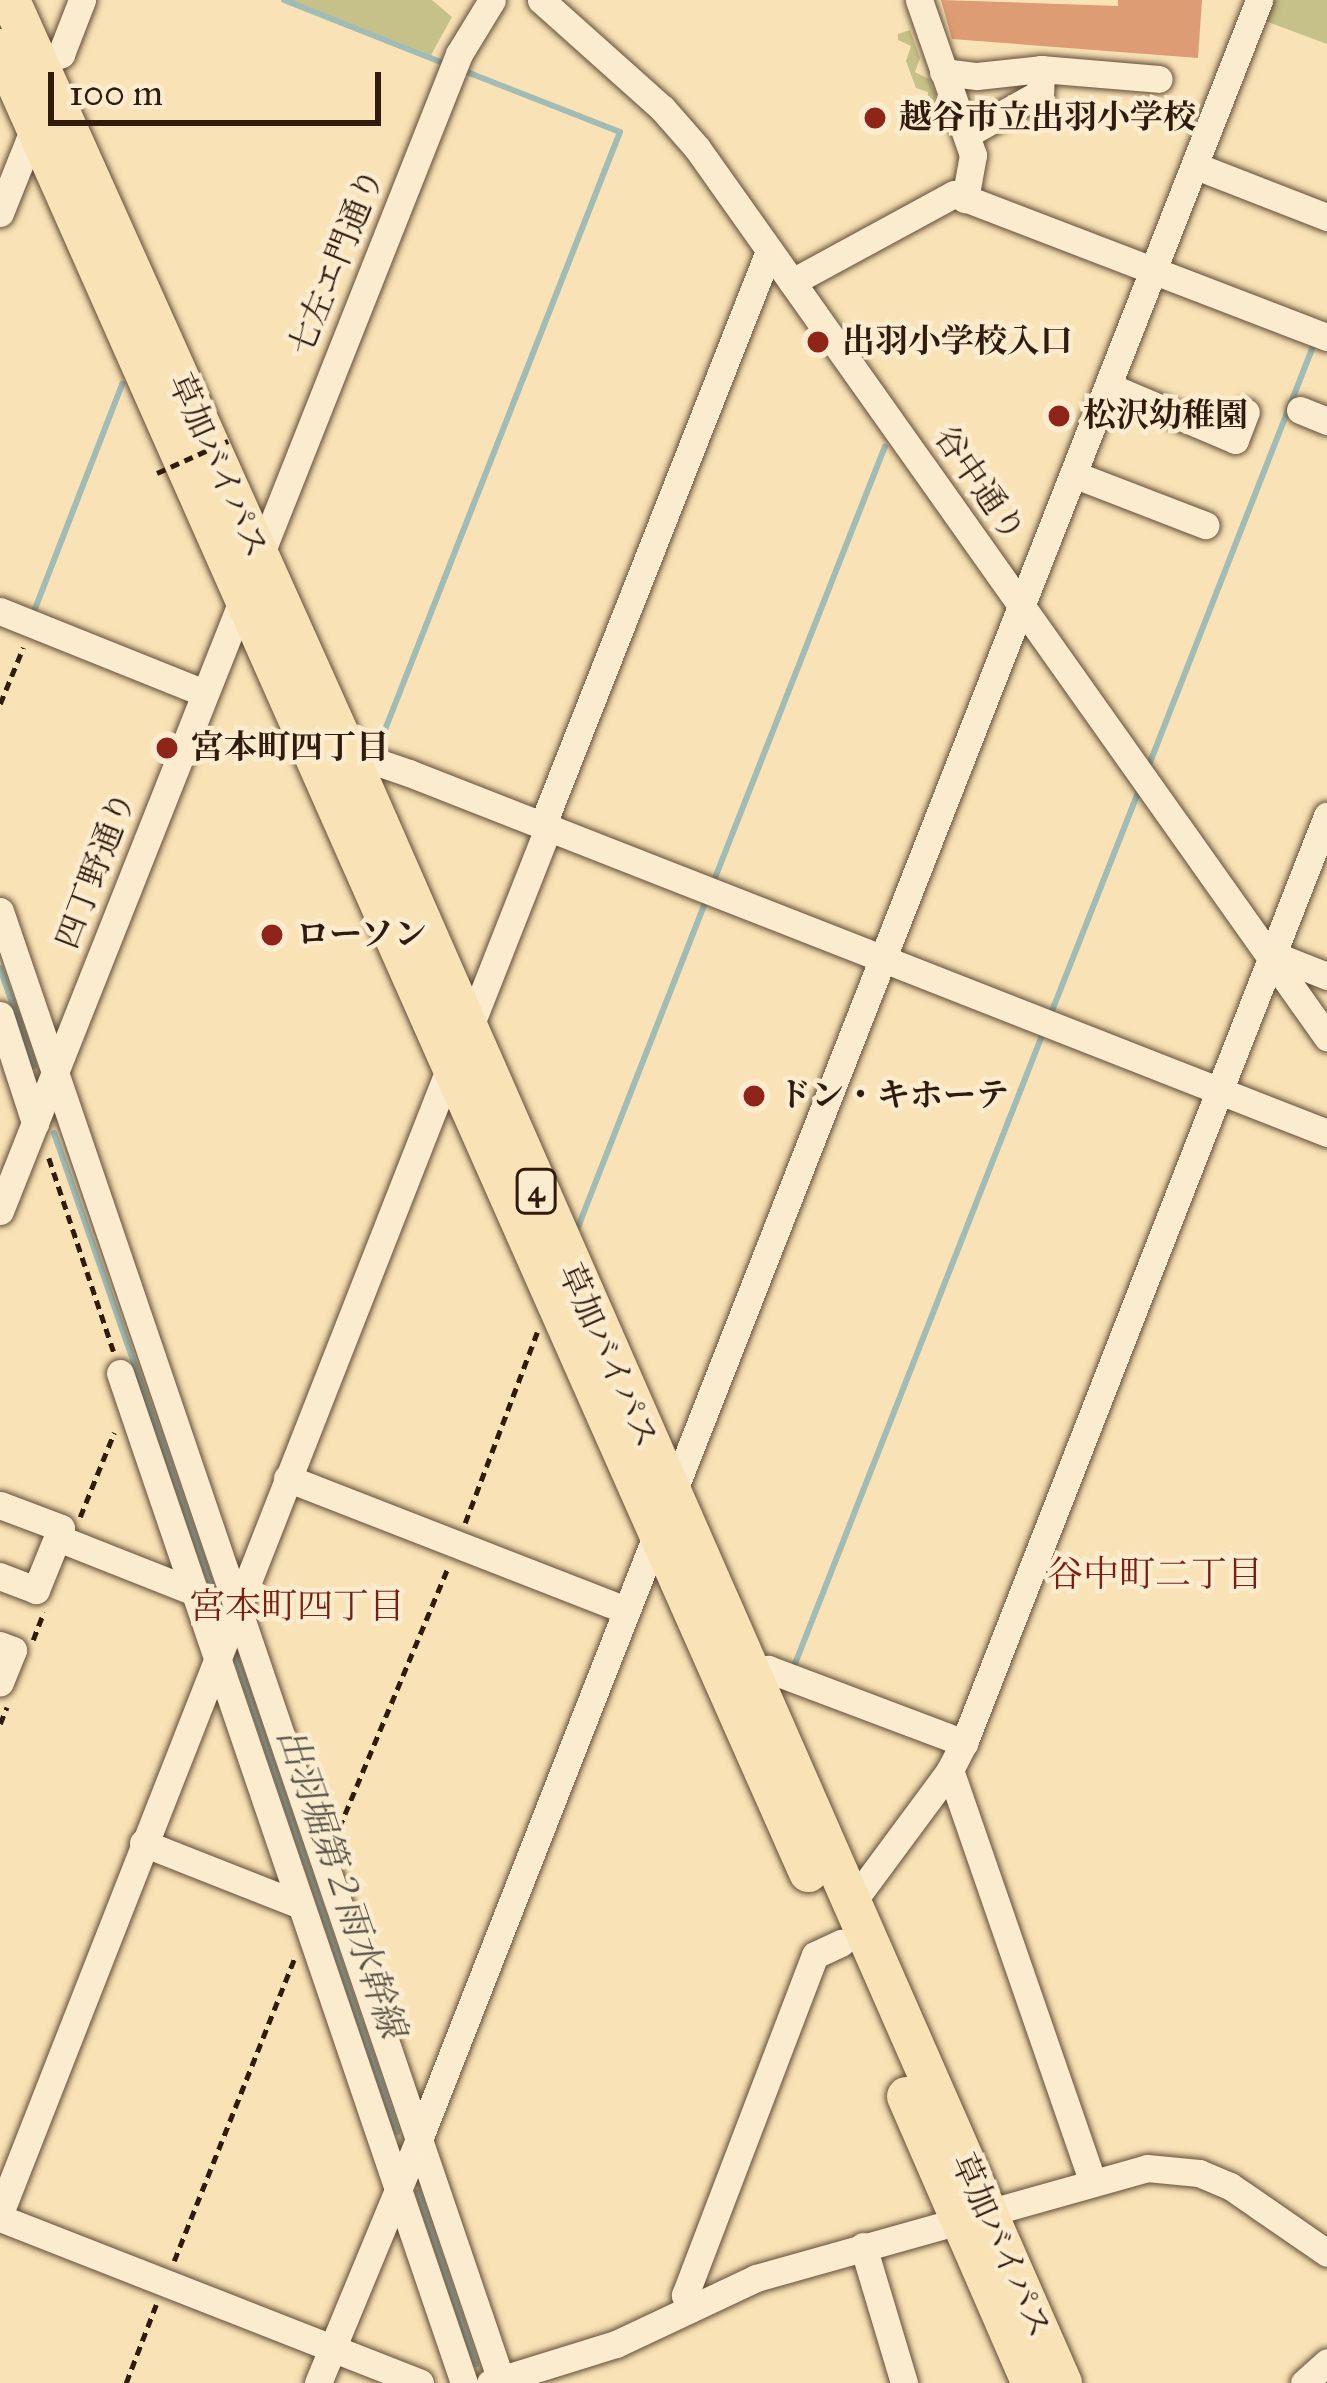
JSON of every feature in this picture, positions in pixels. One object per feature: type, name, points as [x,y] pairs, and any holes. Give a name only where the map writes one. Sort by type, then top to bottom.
[{"type":"highway","name":"草加バイパス","points":[[10,0],[355,770],[458,1051],[656,1537],[971,2214],[1061,2383]]},
{"type":"highway","name":"草加バイパス","points":[[0,48],[243,598],[752,1675],[851,1904],[971,2214],[1030,2383]]},
{"type":"street","points":[[38,63],[61,54],[82,0]]},
{"type":"street","name":"七左エ門通り","points":[[260,556],[459,54],[492,0]]},
{"type":"street","name":"谷中通り","points":[[541,0],[679,125],[1327,1036]]},
{"type":"street","points":[[919,0],[967,134],[974,169],[965,199]]},
{"type":"street","points":[[318,2383],[418,2141],[1259,0]]},
{"type":"street","points":[[943,72],[977,76],[1041,69],[1159,79]]},
{"type":"street","points":[[967,134],[1040,93],[1041,69]]},
{"type":"street","points":[[0,213],[34,128]]},
{"type":"street","points":[[1196,166],[1327,217]]},
{"type":"street","points":[[792,283],[947,194],[1327,337]]},
{"type":"street","points":[[420,2383],[0,2215],[215,1654],[458,1051],[770,250]]},
{"type":"street","points":[[1108,386],[1231,452],[1246,412]]},
{"type":"street","points":[[1300,410],[1327,421]]},
{"type":"street","points":[[1072,474],[1205,525]]},
{"type":"street","name":"四丁野通り","points":[[0,1210],[260,556]]},
{"type":"street","points":[[0,611],[204,693]]},
{"type":"street","points":[[355,770],[374,761],[546,825],[1327,1133]]},
{"type":"street","points":[[851,1904],[950,1770],[964,1742],[1327,816]]},
{"type":"street","points":[[0,911],[500,2382],[616,2344],[756,2278],[1147,2168],[1199,2173],[1252,2198],[1327,2253]]},
{"type":"street","points":[[1274,958],[1327,976]]},
{"type":"street","points":[[0,1015],[35,1121]]},
{"type":"street","points":[[119,1373],[464,2383]]},
{"type":"street","points":[[287,1478],[626,1610]]},
{"type":"street","points":[[0,1504],[62,1528],[36,1590],[0,1576]]},
{"type":"street","points":[[58,1538],[189,1579]]},
{"type":"street","points":[[0,1645],[14,1650],[0,1682]]},
{"type":"street","points":[[752,1675],[768,1669],[964,1742]]},
{"type":"street","points":[[950,1770],[1092,2180]]},
{"type":"street","points":[[143,1843],[303,1915]]},
{"type":"street","points":[[690,2309],[685,2295],[814,1955],[841,1942]]},
{"type":"street","points":[[862,2246],[904,2383]]},
{"type":"street","points":[[1304,2383],[1327,2362]]},
{"type":"path","points":[[157,472],[228,441]]},
{"type":"path","points":[[0,704],[33,624]]},
{"type":"path","points":[[35,1121],[119,1373]]},
{"type":"path","points":[[322,1866],[458,1545],[542,1316]]},
{"type":"path","points":[[125,2383],[303,1915]]},
{"type":"shaded area","points":[[291,0],[432,0],[452,17],[431,55]]},
{"type":"shaded area","points":[[1271,0],[1327,0],[1327,44],[1263,20]]},
{"type":"shaded area","points":[[910,30],[920,58],[915,72],[929,79],[941,106],[928,113],[928,92],[916,88],[906,61],[911,46],[898,40],[898,34]]},
{"type":"building","points":[[941,0],[1118,6],[1118,0],[1202,0],[1198,58],[952,39]]},
{"type":"waterway","points":[[284,0],[446,64]]},
{"type":"waterway","points":[[377,750],[620,132],[464,71]]},
{"type":"waterway","points":[[1147,770],[1315,341]]},
{"type":"waterway","points":[[33,614],[122,384]]},
{"type":"waterway","points":[[713,883],[885,447]]},
{"type":"waterway","points":[[1050,1016],[1140,788]]},
{"type":"waterway","points":[[578,1227],[706,901]]},
{"type":"waterway","name":"出羽堀第２雨水幹線","points":[[0,968],[34,1066]]},
{"type":"waterway","points":[[793,1669],[1045,1028]]},
{"type":"waterway","name":"出羽堀第２雨水幹線","points":[[54,1133],[221,1613]]},
{"type":"waterway","name":"出羽堀第２雨水幹線","points":[[234,1651],[397,2132]]},
{"type":"waterway","name":"出羽堀第２雨水幹線","points":[[418,2192],[476,2364]]},
{"type":"place","name":"越谷市立出羽小学校","points":[[875,118]]},
{"type":"place","name":"出羽小学校入口","points":[[818,342]]},
{"type":"place","name":"松沢幼稚園","points":[[1059,416]]},
{"type":"place","name":"宮本町四丁目","points":[[167,748]]},
{"type":"place","name":"ローソン","points":[[272,935]]},
{"type":"place","name":"ドン・キホーテ","points":[[754,1096]]},
{"type":"district","name":"谷中町二丁目","points":[[1155,1575]]},
{"type":"district","name":"宮本町四丁目","points":[[297,1607]]}]
